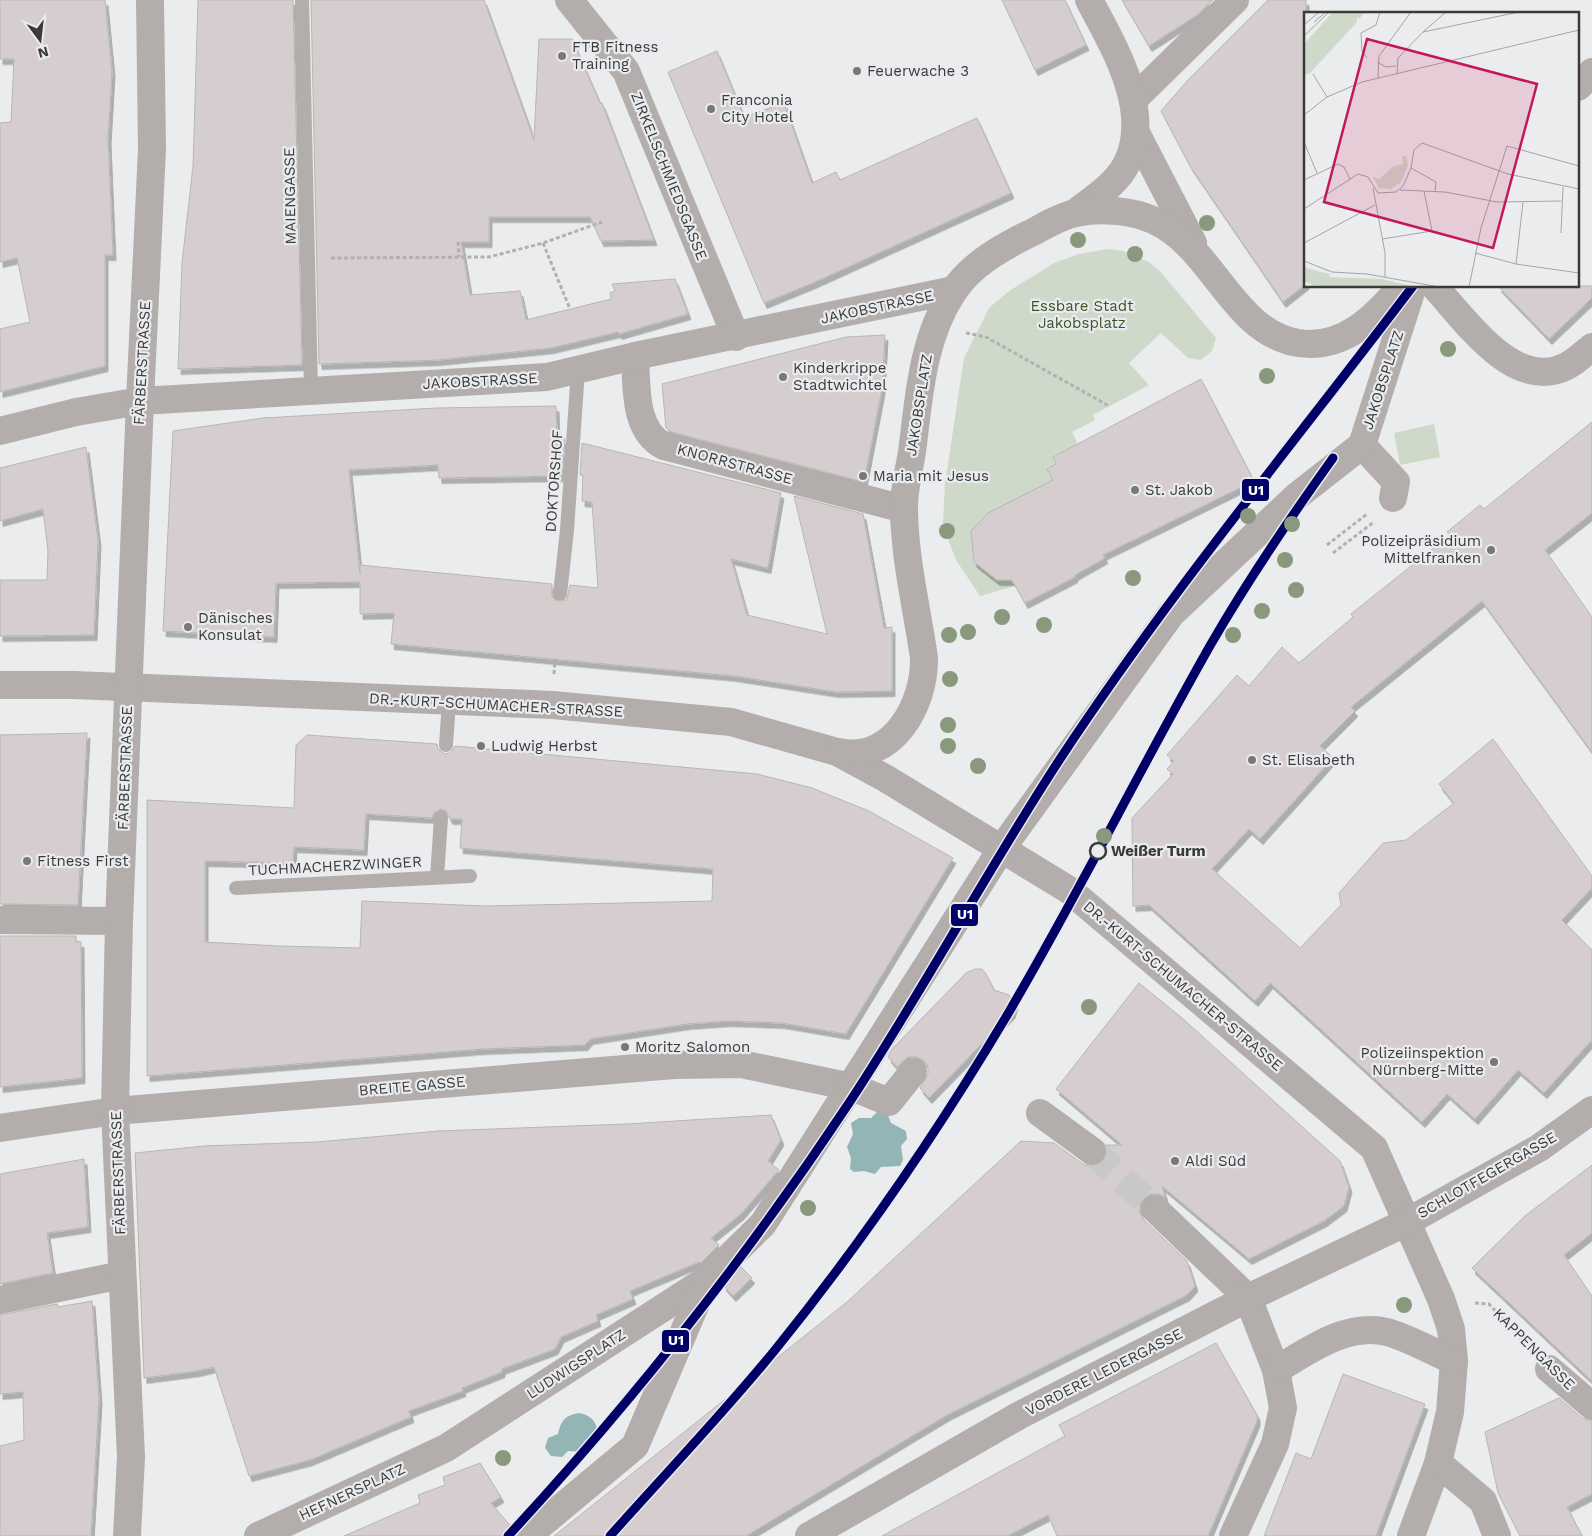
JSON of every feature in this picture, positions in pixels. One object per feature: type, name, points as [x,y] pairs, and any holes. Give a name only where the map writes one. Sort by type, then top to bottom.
[{"type":"street","name":"FÄRBERSTRASSE","points":[[127,1536],[132,1457],[115,1111],[118,922],[152,149],[150,0]]},
{"type":"street","points":[[1075,213],[1116,178],[1127,163],[1135,131],[1133,100],[1119,57],[1089,0]]},
{"type":"street","points":[[1133,100],[1235,0]]},
{"type":"street","name":"ZIRKELSCHMIEDSGASSE","points":[[577,3],[626,70],[736,336]]},
{"type":"street","points":[[1580,85],[1592,72]]},
{"type":"street","name":"JAKOBSPLATZ","points":[[1135,131],[1199,255]]},
{"type":"street","name":"JAKOBSPLATZ","points":[[837,752],[861,755],[883,745],[905,721],[922,683],[924,658],[906,555],[904,509],[924,362],[933,333],[954,290],[980,262],[1017,240],[1075,213],[1120,211],[1137,214],[1171,230],[1199,255],[1252,322],[1279,337],[1298,343],[1318,343],[1336,340],[1355,332],[1378,314],[1400,288]]},
{"type":"street","name":"JAKOBSPLATZ","points":[[1002,848],[1171,614],[1297,496],[1362,444],[1412,288]]},
{"type":"street","points":[[1436,288],[1498,355],[1513,365],[1529,372],[1558,370],[1583,354]]},
{"type":"street","name":"JAKOBSTRASSE","points":[[0,431],[76,412],[140,401],[548,377],[636,356],[954,290]]},
{"type":"street","name":"KNORRSTRASSE","points":[[636,356],[638,396],[642,420],[644,428],[654,441],[664,446],[904,509]]},
{"type":"street","name":"JAKOBSPLATZ","points":[[1362,444],[1396,482],[1381,509]]},
{"type":"street","name":"DR.-KURT-SCHUMACHER-STRASSE","points":[[0,685],[129,688],[553,705],[731,722],[837,752],[885,778],[1002,848],[1070,890],[1374,1148],[1441,1299],[1451,1329],[1454,1361],[1450,1412],[1438,1463],[1410,1536]]},
{"type":"street","name":"LUDWIGSPLATZ","points":[[446,1448],[706,1280],[763,1224],[852,1087],[1002,848]]},
{"type":"street","points":[[0,920],[118,922]]},
{"type":"street","name":"BREITE GASSE","points":[[0,1128],[115,1111],[674,1065],[741,1064],[852,1087]]},
{"type":"street","points":[[852,1087],[889,1102],[913,1072]]},
{"type":"street","name":"SCHLOTFEGERGASSE","points":[[1406,1222],[1539,1148],[1592,1110]]},
{"type":"street","points":[[1040,1113],[1092,1152]]},
{"type":"street","points":[[1155,1209],[1248,1298],[1276,1370],[1283,1408],[1275,1444],[1233,1536]]},
{"type":"street","name":"VORDERE LEDERGASSE","points":[[809,1536],[1020,1415],[1248,1298],[1406,1222]]},
{"type":"street","points":[[0,1300],[122,1275]]},
{"type":"street","name":"LUDWIGSPLATZ","points":[[527,1536],[634,1446],[706,1280]]},
{"type":"street","points":[[1276,1370],[1334,1337],[1363,1330],[1386,1332],[1454,1361]]},
{"type":"street","name":"KAPPENGASSE","points":[[1549,1369],[1592,1406]]},
{"type":"street","name":"HEFNERSPLATZ","points":[[258,1536],[446,1448]]},
{"type":"street","points":[[1438,1463],[1484,1501],[1497,1536]]},
{"type":"lane","name":"MAIENGASSE","points":[[302,0],[311,390]]},
{"type":"lane","name":"DOKTORSHOF","points":[[560,594],[567,530],[578,370]]},
{"type":"lane","points":[[446,745],[448,702]]},
{"type":"lane","name":"TUCHMACHERZWINGER","points":[[437,877],[441,818]]},
{"type":"lane","name":"TUCHMACHERZWINGER","points":[[236,888],[470,876]]},
{"type":"path","points":[[308,258],[489,257],[543,243],[602,222]]},
{"type":"path","points":[[458,242],[460,257]]},
{"type":"path","points":[[543,243],[570,309]]},
{"type":"path","points":[[933,333],[972,332],[986,337],[1109,406]]},
{"type":"path","points":[[1326,545],[1381,509]]},
{"type":"path","points":[[1333,554],[1381,509]]},
{"type":"path","name":"KAPPENGASSE","points":[[1441,1299],[1489,1304],[1549,1369]]},
{"type":"green space","name":"Essbare Stadt Jakobsplatz","points":[[1108,249],[1123,251],[1149,262],[1160,271],[1216,338],[1212,351],[1201,360],[1188,358],[1161,333],[1129,363],[1149,385],[1093,415],[1095,420],[1072,432],[1081,451],[1062,461],[1058,454],[1053,457],[1056,464],[1047,469],[1056,487],[1010,580],[1015,586],[980,596],[956,560],[948,539],[952,536],[952,526],[943,523],[945,483],[964,358],[989,308],[1009,291],[1054,263],[1079,254]]},
{"type":"green space","points":[[1434,424],[1440,457],[1400,465],[1394,433]]},
{"type":"water","points":[[877,1112],[887,1113],[891,1123],[906,1131],[907,1139],[901,1146],[903,1160],[900,1166],[881,1167],[875,1174],[864,1171],[854,1172],[850,1169],[851,1158],[847,1147],[853,1134],[851,1123],[859,1118],[871,1118]]},
{"type":"water","points":[[579,1413],[590,1417],[596,1424],[597,1439],[595,1445],[583,1452],[568,1451],[562,1457],[551,1456],[545,1448],[548,1438],[558,1434],[561,1425],[567,1417]]},
{"type":"building","points":[[0,0],[105,0],[112,71],[108,139],[113,255],[105,255],[105,366],[0,392],[0,329],[30,322],[17,258],[0,262],[0,123],[11,122],[14,59],[0,59]]},
{"type":"building","points":[[198,0],[293,0],[302,365],[178,369],[182,263],[193,166]]},
{"type":"building","points":[[311,0],[484,0],[534,140],[539,39],[572,39],[600,103],[602,103],[654,240],[601,241],[590,217],[489,217],[489,242],[461,242],[470,295],[520,291],[526,320],[611,299],[610,293],[615,291],[612,284],[675,279],[688,314],[619,334],[618,332],[551,348],[438,360],[319,364]]},
{"type":"building","points":[[1002,0],[1065,0],[1086,45],[1035,70]]},
{"type":"building","points":[[1122,0],[1213,0],[1197,15],[1149,46]]},
{"type":"building","points":[[1268,0],[1306,0],[1306,12],[1304,12],[1304,286],[1283,302],[1190,166],[1161,111],[1188,80]]},
{"type":"building","points":[[717,51],[744,117],[784,103],[812,183],[836,172],[840,180],[977,118],[1011,193],[815,282],[764,303],[668,72]]},
{"type":"building","points":[[1580,286],[1592,286],[1592,298],[1549,339],[1500,288],[1580,288]]},
{"type":"building","points":[[885,335],[882,389],[864,482],[671,432],[666,428],[662,384],[846,337]]},
{"type":"building","name":"St. Jakob","points":[[1201,379],[1254,481],[1103,555],[1105,558],[1075,575],[1075,577],[1025,603],[1012,580],[997,580],[974,562],[971,531],[988,513],[1053,480],[1047,469],[1056,464],[1053,457]]},
{"type":"building","points":[[556,406],[557,437],[565,439],[562,476],[439,478],[438,465],[349,470],[360,574],[360,565],[552,584],[552,597],[560,603],[567,599],[570,585],[598,588],[592,502],[582,501],[583,475],[580,475],[582,443],[781,493],[768,568],[731,559],[747,615],[827,634],[794,496],[863,514],[884,628],[892,627],[892,691],[836,692],[734,676],[391,644],[394,613],[360,614],[360,582],[276,583],[274,637],[163,631],[173,431],[263,418],[436,408]]},
{"type":"building","points":[[1592,422],[1592,513],[1545,550],[1592,617],[1592,752],[1482,601],[1351,707],[1355,711],[1320,746],[1333,758],[1260,839],[1249,829],[1212,869],[1300,948],[1341,905],[1339,893],[1383,843],[1406,840],[1454,803],[1439,784],[1493,739],[1592,876],[1592,888],[1562,920],[1592,950],[1592,1040],[1544,1093],[1518,1070],[1475,1119],[1447,1094],[1422,1122],[1270,983],[1255,1001],[1149,905],[1133,906],[1132,818],[1173,774],[1167,769],[1174,761],[1167,755],[1237,675],[1249,686],[1282,647],[1299,663],[1353,617],[1351,614],[1450,535],[1447,532],[1480,505],[1484,509]]},
{"type":"building","points":[[86,447],[98,541],[94,635],[0,636],[0,580],[47,580],[48,551],[43,509],[0,521],[0,468]]},
{"type":"building","points":[[87,733],[78,905],[0,904],[0,735]]},
{"type":"building","points":[[307,735],[437,744],[438,749],[445,754],[450,753],[455,746],[757,774],[812,788],[869,811],[953,858],[846,1034],[782,1023],[728,1021],[687,1024],[590,1039],[585,1045],[482,1049],[147,1076],[147,800],[294,808],[296,745]],"holes":[[[441,809],[446,811],[450,819],[462,819],[460,848],[713,869],[712,901],[486,906],[362,901],[360,948],[205,942],[205,861],[293,863],[294,847],[364,850],[366,814],[432,818],[434,813]]]},
{"type":"building","points":[[0,936],[76,936],[76,942],[81,942],[82,1078],[0,1087]]},
{"type":"building","points":[[975,969],[982,969],[994,990],[1009,995],[1015,1003],[1012,1013],[929,1098],[920,1088],[928,1074],[928,1067],[923,1060],[916,1057],[908,1057],[897,1067],[888,1057],[893,1048],[966,973]]},
{"type":"building","points":[[1139,983],[1182,1018],[1340,1161],[1349,1187],[1344,1206],[1324,1221],[1249,1259],[1162,1186],[1165,1197],[1159,1194],[1151,1194],[1144,1198],[1140,1205],[1140,1213],[1144,1220],[1187,1261],[1195,1286],[1187,1295],[947,1415],[746,1536],[554,1536],[847,1302],[1021,1141],[1054,1143],[1083,1164],[1091,1167],[1099,1165],[1105,1160],[1108,1152],[1106,1145],[1122,1145],[1056,1089]]},
{"type":"building","points":[[771,1115],[781,1140],[768,1161],[779,1170],[741,1214],[711,1238],[719,1245],[701,1263],[699,1262],[630,1291],[633,1299],[596,1315],[598,1321],[561,1337],[555,1349],[502,1369],[502,1372],[462,1388],[463,1391],[409,1411],[411,1417],[310,1460],[249,1476],[214,1367],[144,1378],[135,1153],[204,1146],[317,1142],[438,1131],[627,1124]]},
{"type":"building","points":[[84,1159],[88,1227],[47,1233],[53,1273],[0,1284],[0,1174]]},
{"type":"building","points":[[1592,1165],[1592,1233],[1564,1255],[1592,1296],[1592,1381],[1472,1268],[1526,1215]]},
{"type":"building","points":[[741,1267],[752,1278],[733,1296],[723,1285]]},
{"type":"building","points":[[92,1301],[99,1399],[91,1536],[0,1536],[0,1446],[24,1440],[23,1392],[0,1394],[0,1315],[57,1304],[58,1307]]},
{"type":"building","points":[[1216,1343],[1257,1415],[1257,1421],[1208,1536],[1057,1536],[1048,1515],[1007,1536],[882,1536],[1065,1436],[1059,1425]]},
{"type":"building","points":[[1343,1374],[1425,1404],[1376,1536],[1264,1536],[1296,1453],[1311,1459]]},
{"type":"building","points":[[1559,1398],[1582,1418],[1592,1421],[1592,1494],[1567,1507],[1582,1536],[1520,1536],[1498,1493],[1485,1432]]},
{"type":"building","points":[[480,1463],[501,1497],[491,1503],[513,1529],[512,1536],[344,1536],[420,1503],[418,1495],[445,1485],[443,1477]]},
{"type":"tunnel","points":[[1092,1151],[1155,1209]]},
{"type":"transit line","name":"U1","points":[[508,1536],[600,1433],[644,1380],[687,1327],[770,1217],[876,1061],[1006,845],[1101,698],[1232,520],[1411,288]]},
{"type":"transit line","name":"U1","points":[[610,1536],[775,1350],[837,1270],[925,1146],[980,1060],[1033,971],[1225,620],[1301,503],[1333,458]]},
{"type":"place","name":"FTB Fitness Training","points":[[562,56]]},
{"type":"place","name":"Feuerwache 3","points":[[857,71]]},
{"type":"place","name":"Franconia City Hotel","points":[[711,109]]},
{"type":"place","name":"Kinderkrippe Stadtwichtel","points":[[783,377]]},
{"type":"place","name":"Maria mit Jesus","points":[[863,476]]},
{"type":"place","name":"St. Jakob","points":[[1135,490]]},
{"type":"place","name":"Polizeipräsidium Mittelfranken","points":[[1491,550]]},
{"type":"place","name":"Dänisches Konsulat","points":[[188,627]]},
{"type":"place","name":"Ludwig Herbst","points":[[481,746]]},
{"type":"place","name":"St. Elisabeth","points":[[1252,760]]},
{"type":"place","name":"Weißer Turm","points":[[1098,851]]},
{"type":"place","name":"Fitness First","points":[[27,861]]},
{"type":"place","name":"Moritz Salomon","points":[[625,1047]]},
{"type":"place","name":"Polizeiinspektion Nürnberg-Mitte","points":[[1494,1062]]},
{"type":"place","name":"Aldi Süd","points":[[1175,1161]]}]
